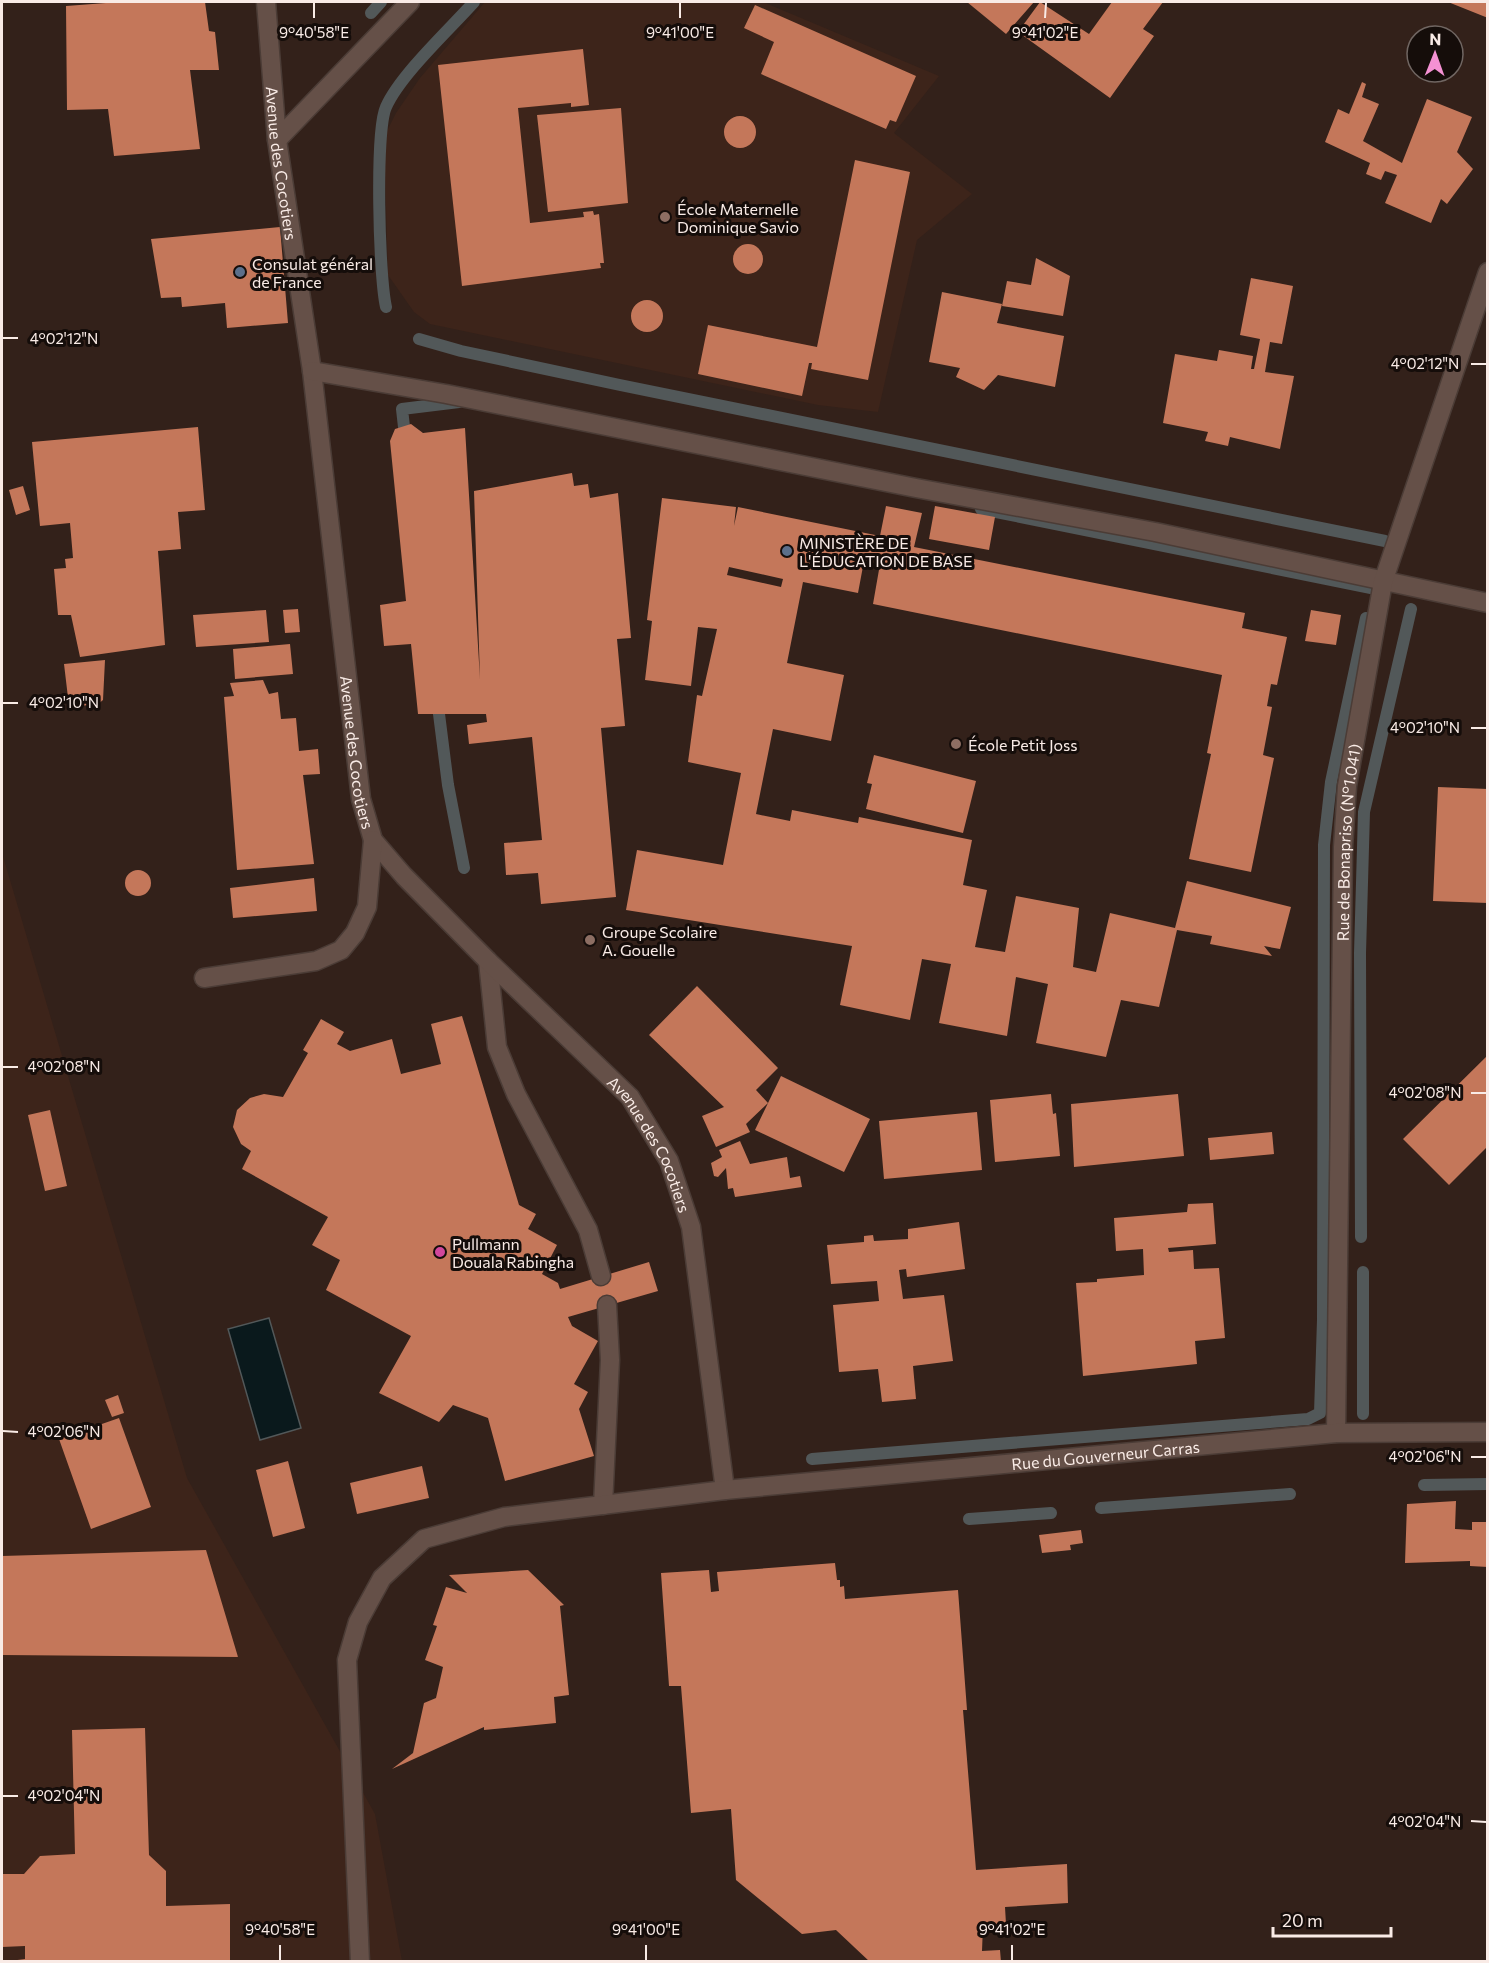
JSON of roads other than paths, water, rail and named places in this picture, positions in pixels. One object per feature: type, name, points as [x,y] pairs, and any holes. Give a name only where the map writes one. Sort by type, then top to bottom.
[{"type":"street","name":"Avenue des Cocotiers","points":[[266,2],[278,140],[312,371],[362,799],[373,840],[404,876],[488,961],[630,1097],[669,1161],[691,1227],[725,1490]]},
{"type":"street","points":[[278,140],[410,2]]},
{"type":"street","name":"Rue de Bonapriso (N°1.041)","points":[[1336,1433],[1343,847],[1347,786],[1383,582],[1488,272]]},
{"type":"street","points":[[312,371],[468,398],[916,488],[1155,532],[1488,603]]},
{"type":"street","points":[[204,978],[316,961],[341,950],[354,933],[367,907],[373,840]]},
{"type":"street","points":[[488,961],[497,1047],[516,1094],[588,1230],[601,1276]]},
{"type":"street","points":[[603,1505],[610,1360],[608,1305]]},
{"type":"street","name":"Rue du Gouverneur Carras","points":[[360,1962],[347,1660],[358,1622],[382,1578],[424,1539],[504,1517],[725,1490],[1336,1433],[1488,1432]]},
{"type":"waterway","points":[[371,13],[381,2]]},
{"type":"waterway","points":[[386,307],[379,205],[380,144],[386,107],[402,81],[474,2]]},
{"type":"waterway","points":[[419,339],[461,351],[620,385],[1385,541]]},
{"type":"waterway","points":[[405,436],[402,409],[459,402]]},
{"type":"waterway","points":[[981,509],[1371,588]]},
{"type":"waterway","points":[[1361,1237],[1360,953],[1364,812],[1411,609]]},
{"type":"waterway","points":[[812,1459],[1308,1419],[1320,1413],[1323,1320],[1324,845],[1331,782],[1366,618]]},
{"type":"waterway","points":[[439,714],[448,785],[464,868]]},
{"type":"waterway","points":[[1363,1272],[1363,1414]]},
{"type":"waterway","points":[[1424,1485],[1488,1484]]},
{"type":"waterway","points":[[1101,1508],[1290,1494]]},
{"type":"waterway","points":[[969,1519],[1051,1513]]},
{"type":"place","name":"École Maternelle Dominique Savio","points":[[665,217]]},
{"type":"place","name":"Consulat général de France","points":[[240,272]]},
{"type":"place","name":"MINISTÈRE DE L'ÉDUCATION DE BASE","points":[[787,551]]},
{"type":"place","name":"École Petit Joss","points":[[956,744]]},
{"type":"place","name":"Groupe Scolaire A. Gouelle","points":[[590,940]]},
{"type":"place","name":"Pullmann Douala Rabingha","points":[[440,1252]]}]
